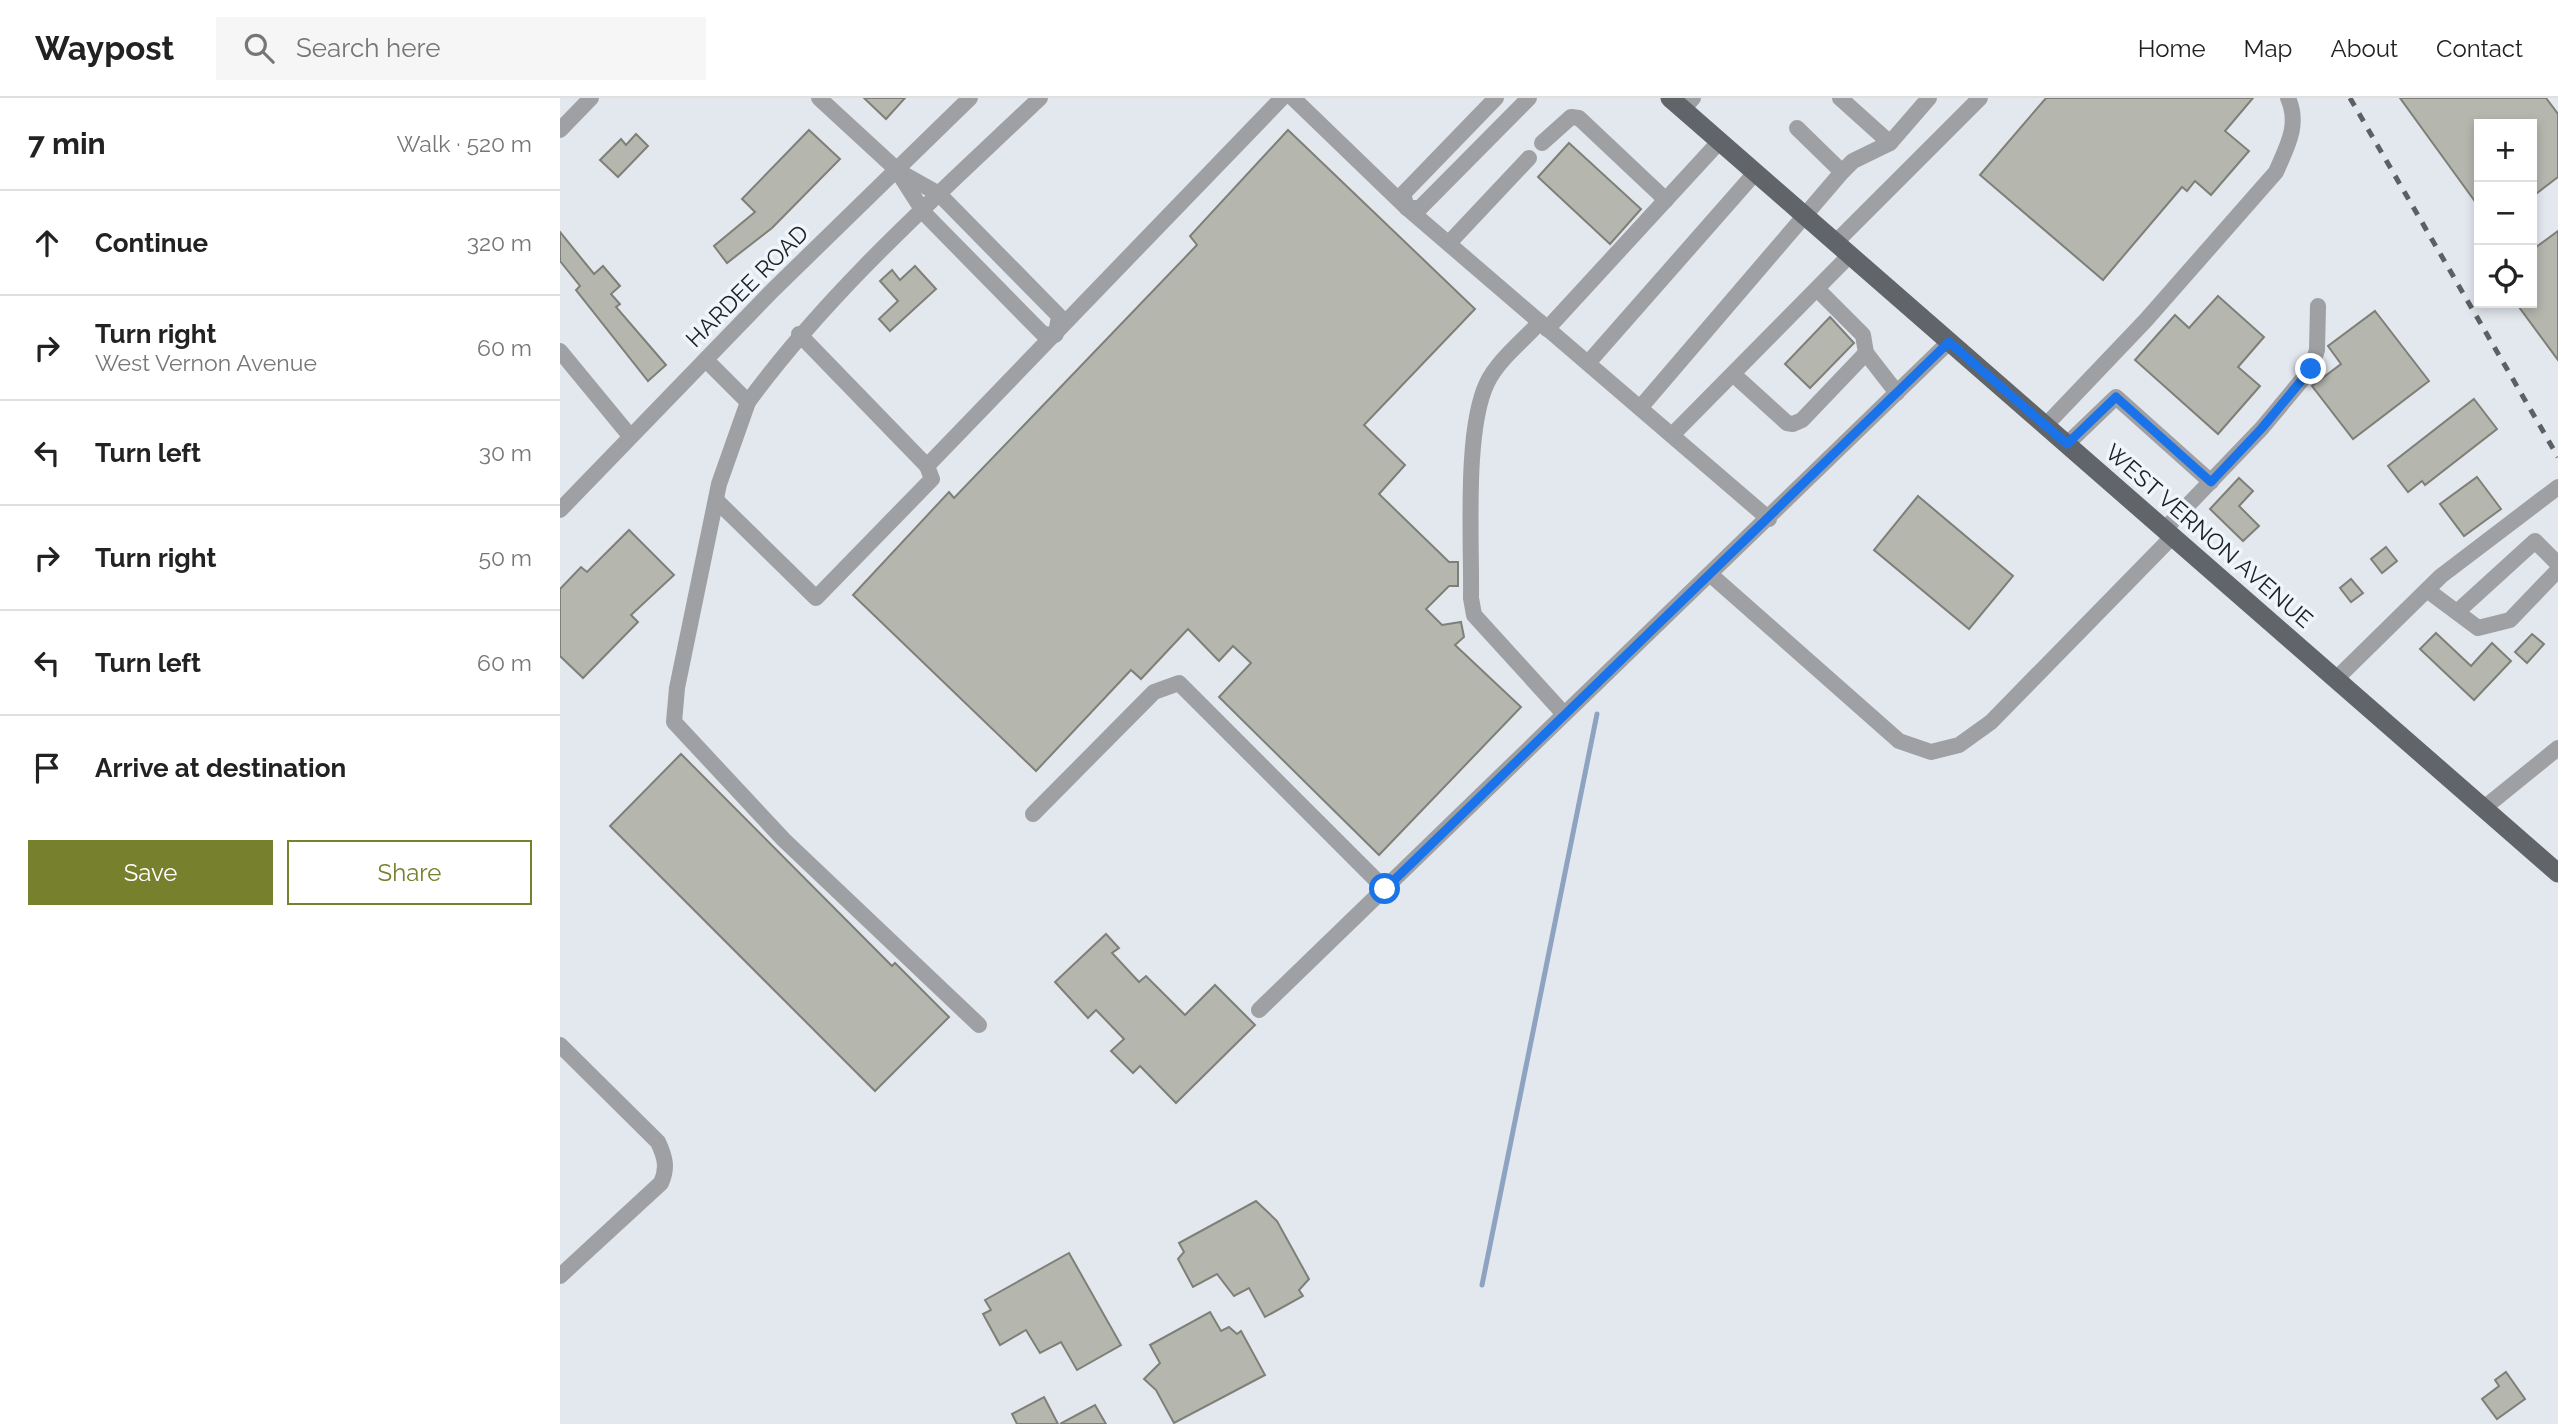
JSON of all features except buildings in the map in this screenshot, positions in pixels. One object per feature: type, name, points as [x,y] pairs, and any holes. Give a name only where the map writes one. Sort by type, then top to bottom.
[{"type":"main road","name":"WEST VERNON AVENUE","points":[[1682,102],[1720,142],[1842,250],[2558,873]]},
{"type":"street","points":[[560,130],[591,98]]},
{"type":"street","points":[[819,98],[896,169],[939,194],[1059,316],[1055,335]]},
{"type":"street","name":"HARDEE ROAD","points":[[560,510],[630,436],[970,98]]},
{"type":"street","points":[[979,1026],[784,840],[674,722],[677,688],[716,500],[748,402],[799,334],[922,209],[1040,98]]},
{"type":"street","points":[[927,466],[1282,98]]},
{"type":"street","points":[[1293,98],[1407,208],[1769,519]]},
{"type":"street","points":[[1407,208],[1404,194],[1496,98]]},
{"type":"street","points":[[1407,208],[1420,208],[1529,98]]},
{"type":"street","points":[[1840,98],[1889,143]]},
{"type":"street","points":[[1640,408],[1853,160],[1889,143],[1929,98]]},
{"type":"street","points":[[1672,435],[1817,289],[1842,250],[1980,98]]},
{"type":"street","points":[[2045,426],[2146,320],[2276,172],[2288,144],[2295,115],[2288,98]]},
{"type":"street","points":[[1542,143],[1563,122],[1571,117],[1579,118],[1666,200]]},
{"type":"street","points":[[1797,128],[1842,172]]},
{"type":"street","points":[[1564,714],[1475,615],[1471,598],[1474,429],[1481,397],[1496,369],[1544,325],[1720,142]]},
{"type":"street","points":[[1448,243],[1529,158]]},
{"type":"street","points":[[896,169],[922,209],[1043,334],[1055,335]]},
{"type":"street","points":[[1588,363],[1755,173]]},
{"type":"street","points":[[1817,289],[1863,335],[1866,353],[1897,393]]},
{"type":"street","points":[[1711,575],[1899,741],[1931,752],[1959,745],[1992,722],[2169,533],[2311,369],[2317,350],[2318,306]]},
{"type":"street","points":[[716,500],[816,598],[932,479],[927,466],[799,334]]},
{"type":"street","points":[[1259,1010],[1949,342]]},
{"type":"street","points":[[560,351],[630,436]]},
{"type":"street","points":[[1733,374],[1787,423],[1793,424],[1802,420],[1866,353]]},
{"type":"street","points":[[706,360],[748,402]]},
{"type":"street","points":[[2067,444],[2116,397],[2211,482]]},
{"type":"street","points":[[2336,679],[2427,590],[2558,487]]},
{"type":"street","points":[[2457,612],[2535,541],[2558,564]]},
{"type":"street","points":[[2427,590],[2478,628],[2510,620],[2558,570]]},
{"type":"street","points":[[1033,814],[1154,692],[1179,683],[1385,889]]},
{"type":"street","points":[[2484,808],[2558,748]]},
{"type":"street","points":[[560,1045],[658,1142],[665,1157],[665,1173],[661,1183],[560,1276]]},
{"type":"waterway","points":[[1482,1285],[1597,714]]},
{"type":"railway","points":[[2350,98],[2558,457]]},
{"type":"route","points":[[1385,889],[1949,342],[2067,444],[2116,397],[2211,482],[2262,428],[2311,369]]}]
